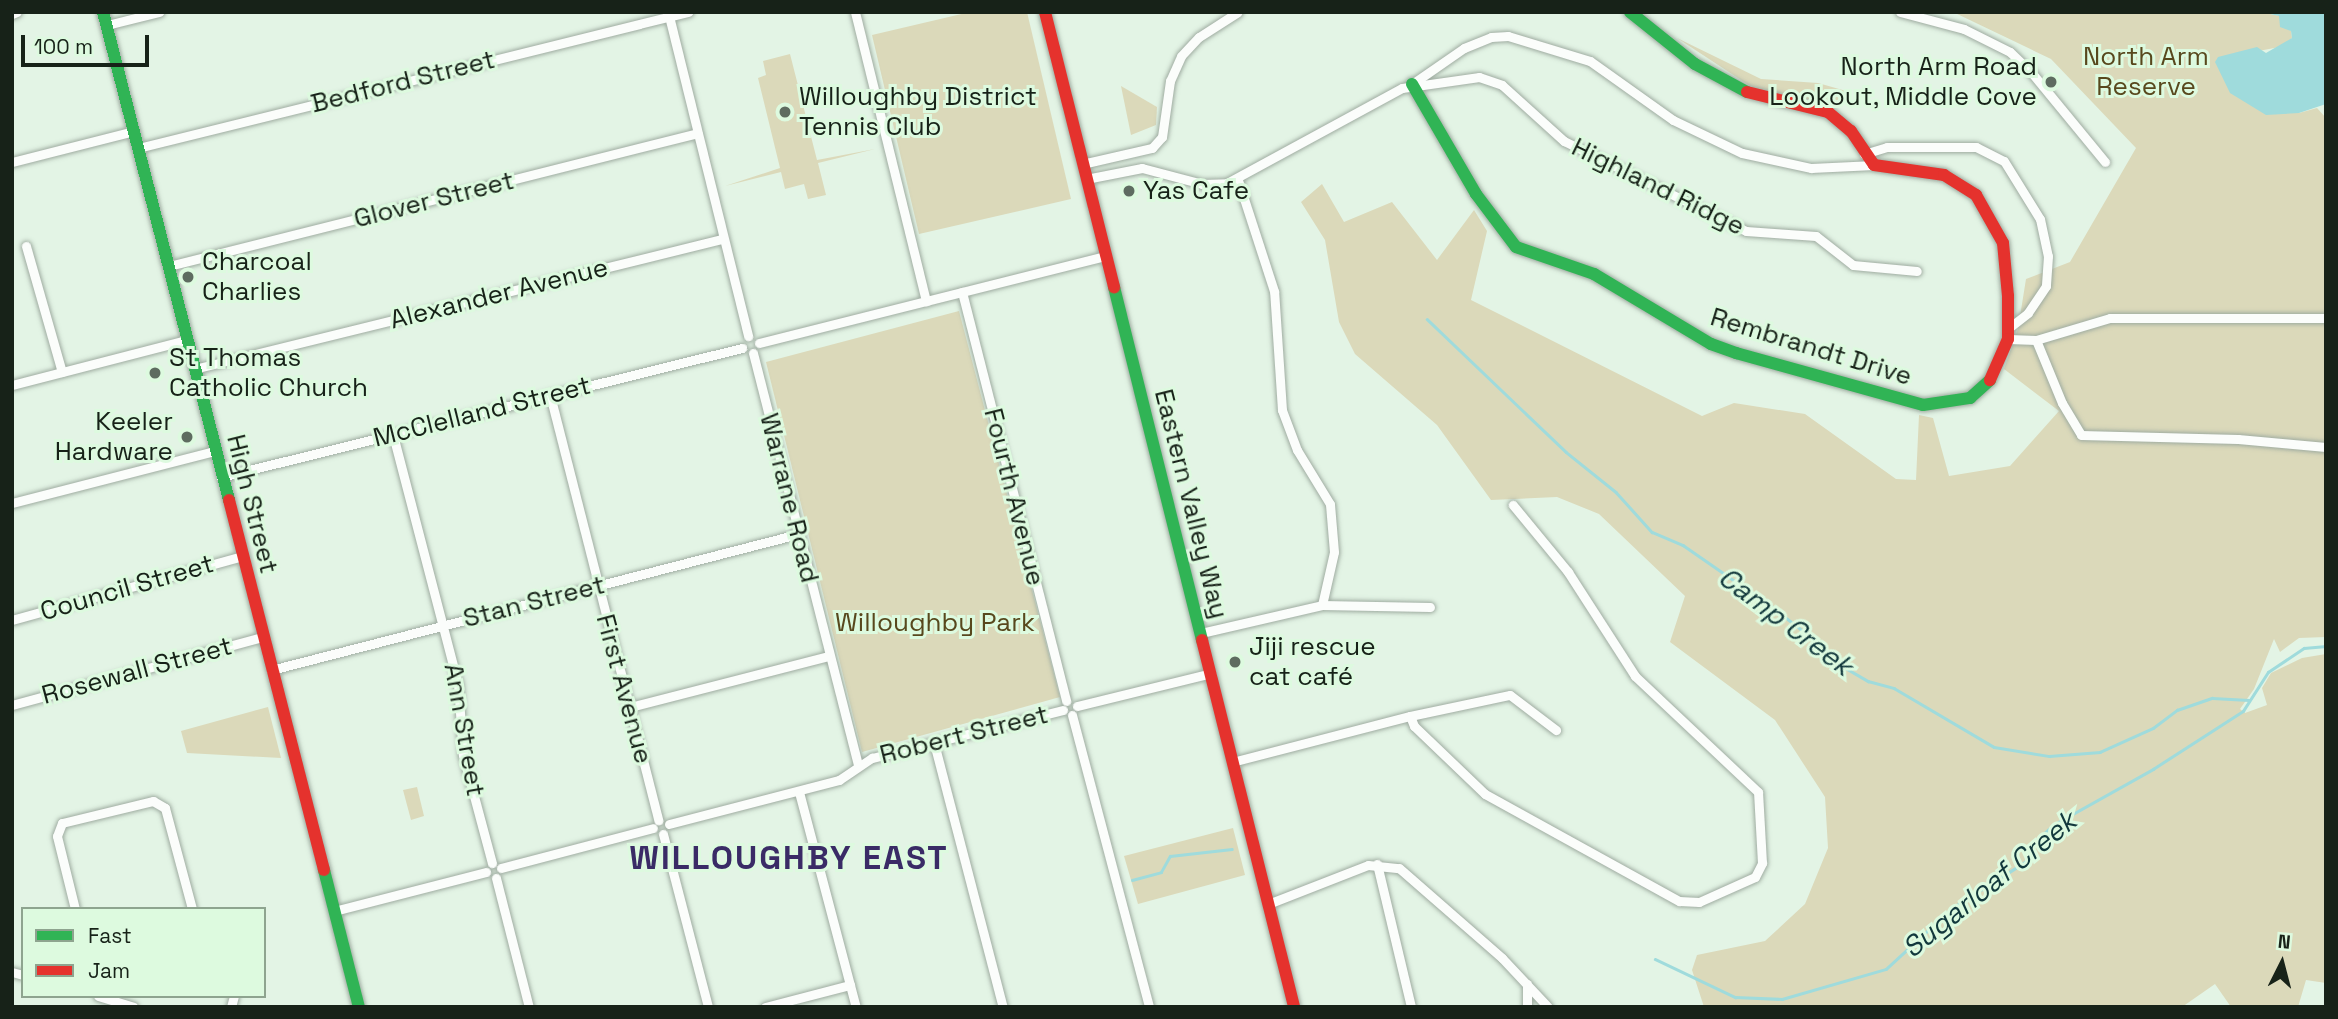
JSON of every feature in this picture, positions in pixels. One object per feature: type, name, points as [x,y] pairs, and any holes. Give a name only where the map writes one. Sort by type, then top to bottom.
[{"type":"street","points":[[105,19],[159,12]]},
{"type":"street","name":"Bedford Street","points":[[138,148],[668,14],[688,12]]},
{"type":"street","points":[[855,12],[926,301]]},
{"type":"street","name":"Eastern Valley Way","points":[[1045,12],[1294,1007]]},
{"type":"street","points":[[1082,164],[1152,148],[1162,136],[1170,81],[1181,56],[1199,37],[1238,12]]},
{"type":"street","points":[[1630,12],[1695,64],[1758,98],[1828,112],[1851,131],[1864,154],[1874,165]]},
{"type":"street","points":[[1900,12],[1964,29],[2010,52],[2032,73],[2105,162]]},
{"type":"street","points":[[668,14],[748,336],[742,348],[753,354],[759,343]]},
{"type":"street","name":"High Street","points":[[105,19],[359,1007]]},
{"type":"street","points":[[1086,179],[1142,168],[1202,184],[1238,180],[1412,84],[1464,48],[1491,37],[1508,36],[1590,61],[1674,120],[1742,153],[1811,168],[1874,165]]},
{"type":"street","name":"Highland Ridge","points":[[1412,84],[1467,76],[1491,80],[1511,92],[1564,141],[1746,231],[1816,236],[1853,265],[1917,271]]},
{"type":"street","name":"Rembrandt Drive","points":[[1412,84],[1476,194],[1516,247],[1594,274],[1711,344],[1923,405],[1970,398],[1988,384],[2008,333],[2028,313],[2046,286],[2048,256],[2040,219],[2004,161],[1976,147],[1887,147],[1864,154]]},
{"type":"street","points":[[12,162],[134,131]]},
{"type":"street","name":"Glover Street","points":[[169,267],[698,133]]},
{"type":"street","name":"Rembrandt Drive","points":[[1874,165],[1944,175],[1976,195],[2003,243],[2008,333]]},
{"type":"street","points":[[1238,180],[1274,291],[1282,410],[1297,450],[1330,504],[1334,552],[1322,605]]},
{"type":"street","name":"Alexander Avenue","points":[[194,369],[722,239]]},
{"type":"street","points":[[26,246],[62,372]]},
{"type":"street","points":[[748,336],[759,343],[1105,256]]},
{"type":"street","name":"Fourth Avenue","points":[[962,292],[1065,706]]},
{"type":"street","points":[[2008,333],[2035,340],[2110,318],[2326,318]]},
{"type":"street","points":[[12,385],[186,340]]},
{"type":"street","points":[[2035,340],[2062,403],[2081,435],[2238,439],[2326,447]]},
{"type":"street","name":"McClelland Street","points":[[221,477],[742,348]]},
{"type":"street","name":"Warrane Road","points":[[753,354],[858,765]]},
{"type":"street","name":"First Avenue","points":[[550,395],[656,824]]},
{"type":"street","name":"Ann Street","points":[[393,435],[458,684],[463,755],[497,866]]},
{"type":"street","points":[[12,503],[215,451]]},
{"type":"street","points":[[1410,716],[1414,726],[1485,794],[1679,901],[1699,902],[1760,872],[1758,792],[1635,676],[1568,572],[1513,505]]},
{"type":"street","name":"Stan Street","points":[[271,670],[798,534]]},
{"type":"street","name":"Council Street","points":[[12,620],[242,556]]},
{"type":"street","points":[[1200,633],[1322,605],[1430,607]]},
{"type":"street","name":"Rosewall Street","points":[[12,705],[262,637]]},
{"type":"street","points":[[629,707],[828,656]]},
{"type":"street","name":"Robert Street","points":[[1075,711],[1210,673]]},
{"type":"street","points":[[1232,762],[1410,716],[1510,695],[1556,730]]},
{"type":"street","points":[[1065,706],[1075,711],[1149,1007]]},
{"type":"street","name":"Robert Street","points":[[669,824],[799,792],[839,780],[858,765],[1065,706]]},
{"type":"street","points":[[934,743],[1003,1007]]},
{"type":"street","points":[[799,792],[856,1007]]},
{"type":"street","points":[[75,907],[57,836],[62,823],[153,802],[165,808],[191,907]]},
{"type":"street","points":[[656,824],[663,834],[708,1007]]},
{"type":"street","points":[[334,911],[656,824],[669,824]]},
{"type":"street","points":[[663,834],[669,824]]},
{"type":"street","points":[[1377,864],[1411,1007]]},
{"type":"street","points":[[1268,904],[1377,864],[1399,868],[1527,984],[1548,1007]]},
{"type":"street","points":[[497,866],[496,878],[529,1007]]},
{"type":"street","points":[[486,872],[496,878]]},
{"type":"street","points":[[1527,984],[1527,1007]]},
{"type":"street","points":[[765,1007],[850,985]]},
{"type":"street","points":[[104,998],[133,1007]]},
{"type":"green space","points":[[970,12],[1027,12],[1071,199],[919,234],[872,35]]},
{"type":"green space","name":"North Arm Reserve","points":[[1953,12],[2262,12],[2279,16],[2291,31],[2292,38],[2285,46],[2237,55],[2299,113],[2317,108],[2326,118],[2326,637],[2299,638],[2280,652],[2274,639],[2254,689],[2240,709],[2245,713],[2267,705],[2262,688],[2271,673],[2302,658],[2326,654],[2326,983],[2306,980],[2298,1007],[2231,1007],[2215,984],[2182,1007],[1704,1007],[1692,970],[1697,955],[1765,941],[1805,904],[1828,848],[1825,797],[1775,720],[1670,642],[1685,596],[1599,514],[1557,497],[1491,500],[1437,425],[1355,354],[1339,322],[1325,240],[1301,202],[1322,184],[1344,222],[1392,202],[1437,260],[1474,210],[1487,231],[1471,300],[1702,416],[1734,403],[1805,414],[1896,479],[1916,480],[1919,415],[1933,418],[1949,476],[2010,466],[2059,411],[2004,369],[2018,329],[2026,279],[2070,262],[2136,148],[2051,59]]},
{"type":"green space","points":[[1677,38],[1761,79],[1818,83],[1846,91],[1842,107],[1818,99],[1770,99]]},
{"type":"green space","name":"Willoughby District Tennis Club","points":[[790,54],[817,160],[875,149],[818,163],[826,195],[808,199],[804,184],[785,189],[781,172],[725,186],[780,168],[758,78],[766,75],[763,61]]},
{"type":"green space","points":[[1121,86],[1157,107],[1156,125],[1131,135]]},
{"type":"green space","name":"Willoughby Park","points":[[959,311],[1060,697],[862,752],[766,362]]},
{"type":"green space","points":[[268,707],[281,758],[187,753],[181,731]]},
{"type":"green space","points":[[417,787],[424,816],[411,820],[403,790]]},
{"type":"green space","points":[[1233,828],[1245,875],[1138,904],[1124,856]]},
{"type":"water","points":[[2262,12],[2326,12],[2326,104],[2299,113],[2266,115],[2230,93],[2215,62],[2218,57],[2257,47],[2266,53],[2292,38],[2291,31],[2280,27],[2279,16]]},
{"type":"waterway","name":"Camp Creek","points":[[1427,319],[1566,452],[1616,492],[1652,532],[1683,545],[1771,606],[1816,641],[1832,660],[1868,681],[1894,688],[1994,747],[2049,756],[2100,752],[2153,728],[2177,710],[2212,698],[2249,700]]},
{"type":"waterway","name":"Sugarloaf Creek","points":[[1655,959],[1735,997],[1782,999],[1886,969],[1952,908],[2025,862],[2036,841],[2053,825],[2153,769],[2243,711],[2268,672],[2304,648],[2326,646]]},
{"type":"waterway","name":"Sugarloaf Creek","points":[[1132,880],[1161,872],[1170,856],[1232,849]]},
{"type":"traffic: fast","points":[[103,12],[229,500]]},
{"type":"traffic: fast","points":[[1630,12],[1695,64],[1747,92]]},
{"type":"traffic: fast","points":[[1412,84],[1476,194],[1516,247],[1594,274],[1711,344],[1736,353],[1923,405],[1970,398],[1990,380]]},
{"type":"traffic: fast","points":[[1114,287],[1202,640]]},
{"type":"traffic: fast","points":[[324,870],[359,1007]]},
{"type":"traffic: jam","points":[[1045,12],[1114,287]]},
{"type":"traffic: jam","points":[[1747,92],[1828,112],[1851,131],[1874,165],[1944,175],[1976,195],[2003,243],[2008,296],[2008,339],[1990,380]]},
{"type":"traffic: jam","points":[[229,500],[324,870]]},
{"type":"traffic: jam","points":[[1202,640],[1294,1007]]},
{"type":"place","name":"North Arm Road Lookout, Middle Cove","points":[[2051,82]]},
{"type":"place","name":"Willoughby District Tennis Club","points":[[785,112]]},
{"type":"place","name":"Yas Cafe","points":[[1129,191]]},
{"type":"place","name":"Charcoal Charlies","points":[[188,277]]},
{"type":"place","name":"St Thomas Catholic Church","points":[[155,373]]},
{"type":"place","name":"Keeler Hardware","points":[[187,437]]},
{"type":"place","name":"Jiji rescue cat café","points":[[1235,662]]},
{"type":"district","name":"WILLOUGHBY EAST","points":[[789,859]]}]
